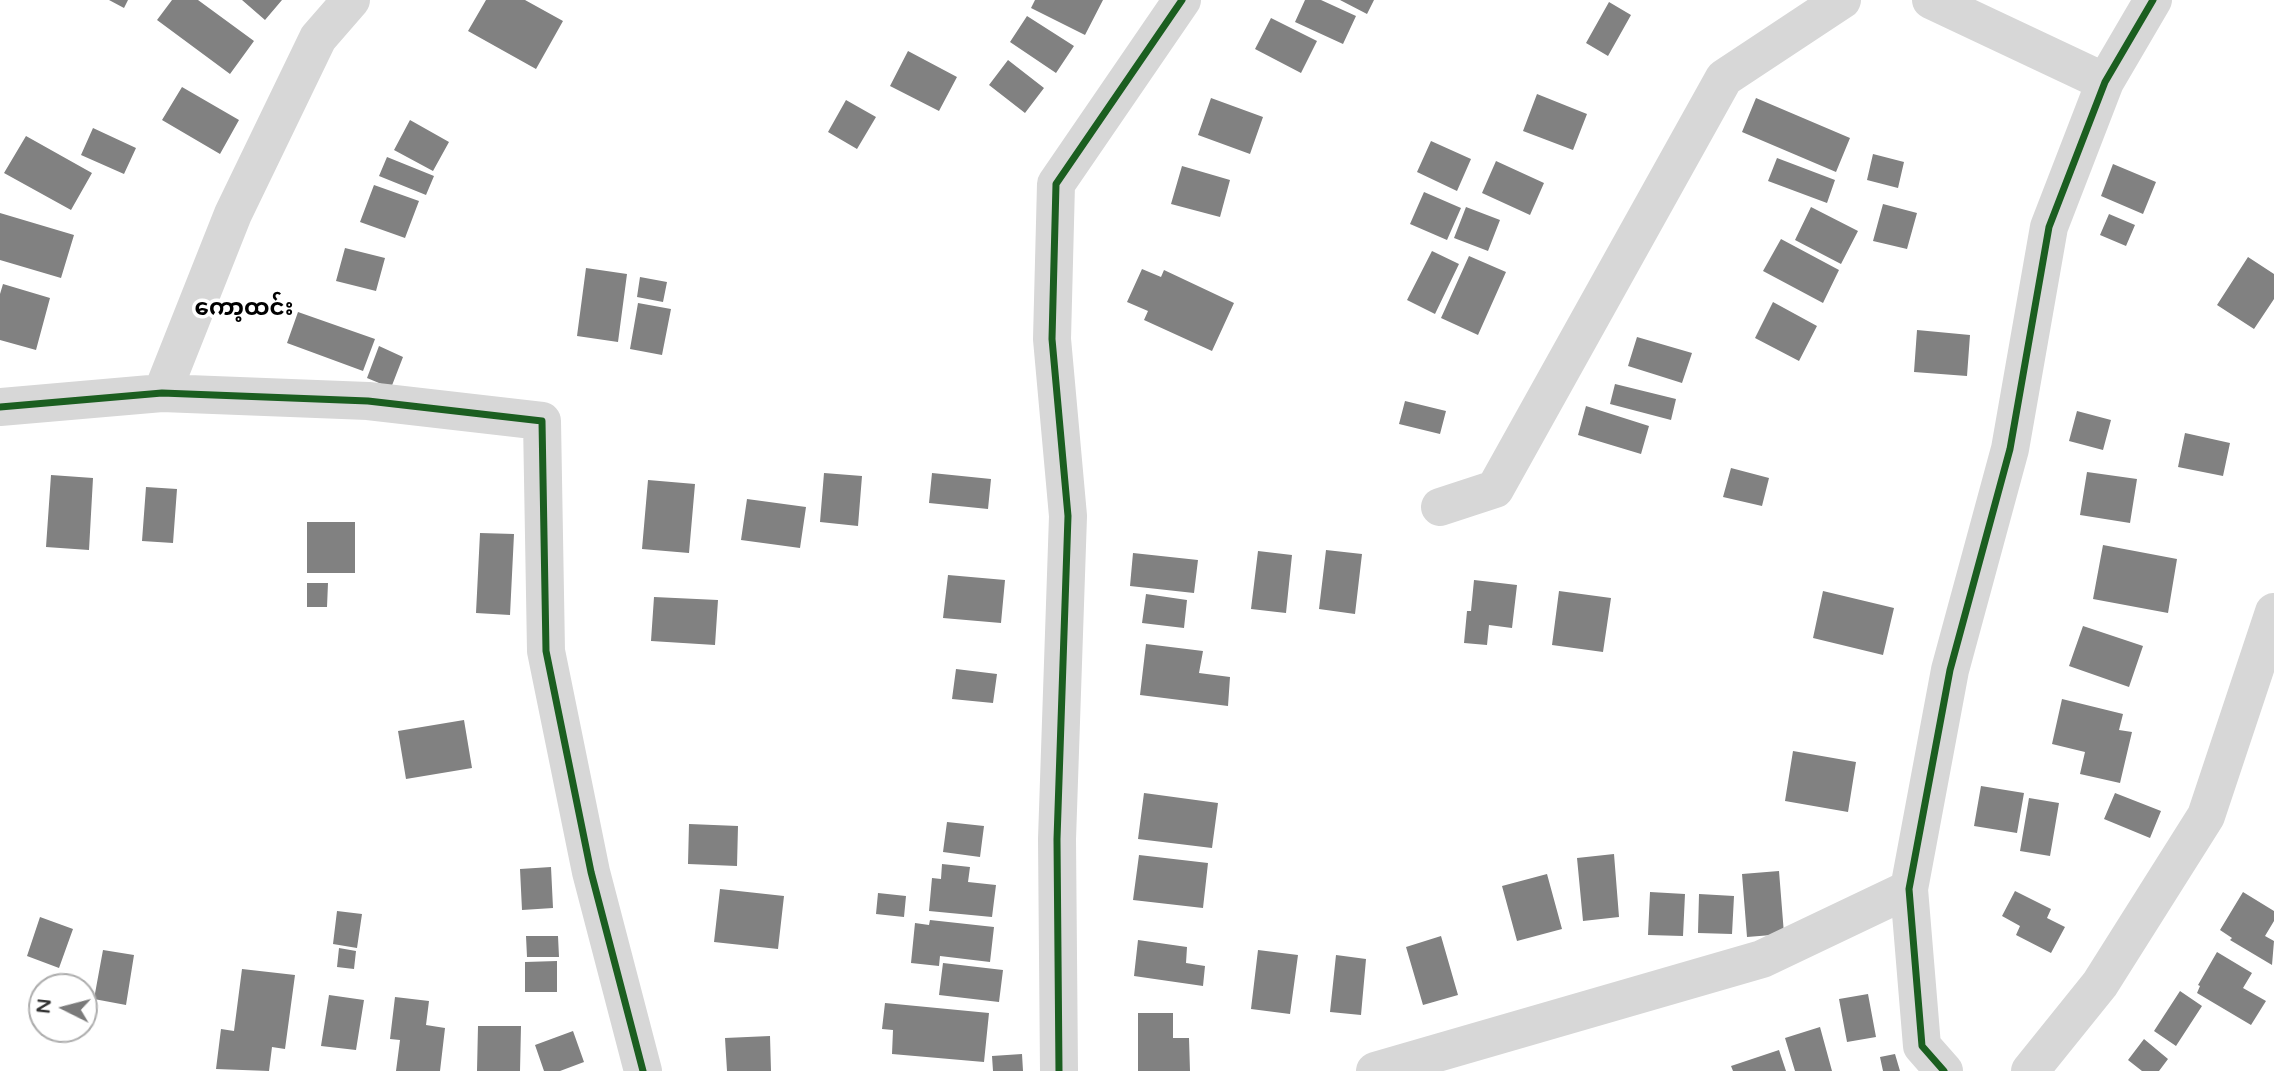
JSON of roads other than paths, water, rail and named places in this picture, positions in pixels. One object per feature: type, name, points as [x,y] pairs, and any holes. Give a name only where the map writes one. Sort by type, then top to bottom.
[{"type":"street","points":[[162,393],[233,214],[318,38],[351,0]]},
{"type":"street","points":[[1059,1071],[1056,839],[1068,516],[1052,339],[1056,184],[1182,0]]},
{"type":"street","points":[[1440,507],[1495,489],[1724,78],[1842,0]]},
{"type":"street","points":[[1931,0],[2105,82]]},
{"type":"street","points":[[1944,1071],[1922,1046],[1909,889],[1950,670],[2010,449],[2049,227],[2105,82],[2153,0]]},
{"type":"street","points":[[0,407],[162,393],[368,401],[542,421],[546,651],[591,872],[643,1071]]},
{"type":"street","points":[[2030,1071],[2100,984],[2206,816],[2274,612]]},
{"type":"street","points":[[1375,1071],[1762,959],[1909,889]]},
{"type":"district","name":"ကော့ထင်း","points":[[244,309]]}]
